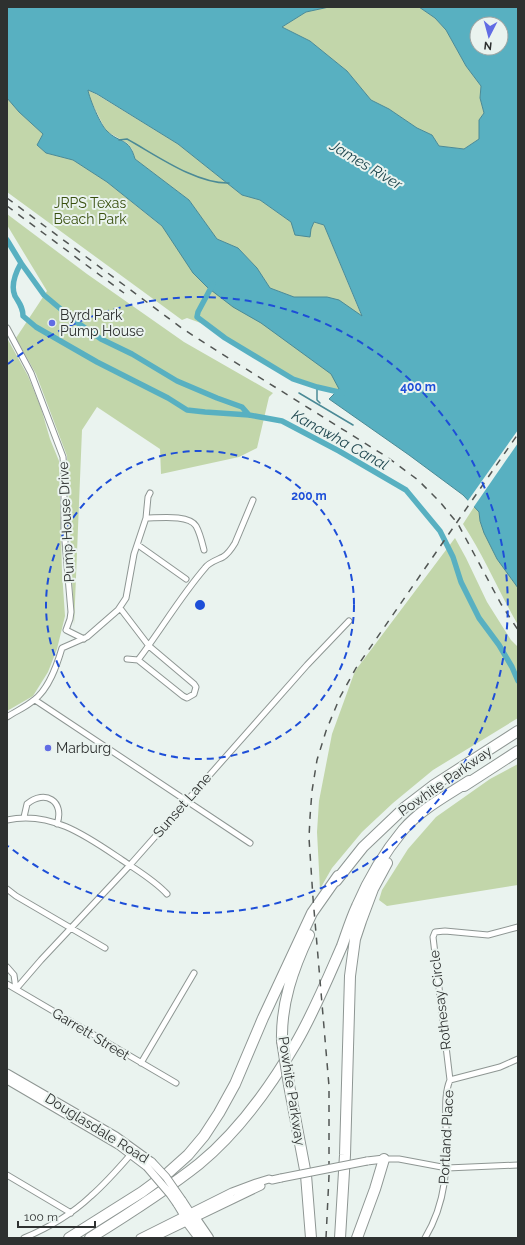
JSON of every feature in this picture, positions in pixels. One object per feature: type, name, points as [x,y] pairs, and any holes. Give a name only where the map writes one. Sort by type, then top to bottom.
[{"type":"highway","name":"Powhite Parkway","points":[[311,1238],[306,1175],[282,1041],[282,1022],[290,981],[299,957],[321,907],[338,876],[363,847],[404,808],[434,785],[518,731]]},
{"type":"highway","name":"Powhite Parkway","points":[[340,1238],[345,1155],[350,976],[355,939],[361,921],[373,889],[382,871],[409,834],[469,781],[518,751]]},
{"type":"highway","points":[[90,1238],[142,1205],[200,1164],[248,1114],[274,1078],[311,1015],[342,945],[359,901],[377,866],[404,829],[418,816],[431,805],[469,781]]},
{"type":"highway","points":[[69,1238],[142,1192],[169,1172],[188,1155],[204,1136],[235,1084],[263,1018],[312,913],[338,876]]},
{"type":"highway","points":[[358,1238],[384,1159]]},
{"type":"highway","points":[[304,1238],[309,1202]]},
{"type":"highway","points":[[189,1218],[200,1238]]},
{"type":"highway","points":[[189,1218],[208,1238]]},
{"type":"street","name":"Pump House Drive","points":[[7,328],[30,373],[63,456],[64,530],[71,612],[66,630],[84,639]]},
{"type":"street","points":[[7,717],[35,700],[51,678],[57,666],[62,648],[84,639],[120,608],[128,592],[132,563],[146,518],[148,497],[150,493]]},
{"type":"street","points":[[138,660],[192,583],[206,566],[228,553],[236,543],[253,500]]},
{"type":"street","points":[[146,518],[183,518],[191,521],[196,526],[204,550]]},
{"type":"street","points":[[138,545],[186,579]]},
{"type":"street","points":[[120,608],[149,646],[194,684],[196,687],[194,694],[187,698],[182,696],[138,660],[127,659]]},
{"type":"street","name":"Sunset Lane","points":[[16,989],[130,865],[307,664],[349,621]]},
{"type":"street","points":[[35,700],[250,843]]},
{"type":"street","points":[[24,818],[27,804],[37,798],[49,798],[55,802],[59,812],[57,824]]},
{"type":"street","points":[[7,820],[24,818],[46,820],[88,837],[160,886],[167,894]]},
{"type":"street","points":[[7,889],[70,929],[105,948]]},
{"type":"street","name":"Rothesay Circle","points":[[450,1080],[433,937],[435,932],[445,931],[488,935],[518,927]]},
{"type":"street","points":[[7,968],[14,975],[16,989]]},
{"type":"street","points":[[141,1063],[194,973]]},
{"type":"street","name":"Garrett Street","points":[[7,984],[176,1083]]},
{"type":"street","points":[[450,1080],[500,1067],[518,1059]]},
{"type":"street","name":"Douglasdale Road","points":[[7,1073],[116,1136],[149,1165],[170,1194],[179,1202],[189,1218]]},
{"type":"street","name":"Douglasdale Road","points":[[7,1080],[118,1145],[133,1152]]},
{"type":"street","name":"Portland Place","points":[[425,1238],[441,1204],[447,1168],[446,1107],[450,1080]]},
{"type":"street","points":[[24,1238],[46,1228],[71,1213],[91,1196],[133,1152]]},
{"type":"street","points":[[140,1238],[189,1218],[272,1180],[367,1161],[399,1159],[447,1168],[518,1165]]},
{"type":"street","points":[[7,1175],[71,1213]]},
{"type":"street","points":[[153,1238],[189,1218]]},
{"type":"green space","points":[[329,7],[419,7],[435,18],[446,30],[466,66],[481,86],[480,98],[484,113],[479,120],[479,139],[464,149],[439,146],[432,135],[417,128],[389,109],[371,100],[347,71],[310,41],[282,27],[306,12]]},
{"type":"green space","points":[[87,90],[178,144],[242,195],[260,200],[291,222],[311,229],[314,222],[324,225],[362,317],[327,297],[294,297],[270,288],[257,268],[238,248],[217,239],[189,200],[135,159],[132,149],[127,143],[106,131]]},
{"type":"green space","name":"JRPS Texas Beach Park","points":[[7,98],[19,112],[43,134],[37,145],[46,153],[73,160],[107,182],[324,363],[349,395],[310,386],[291,378],[206,325],[187,318],[182,320],[7,192]]},
{"type":"green space","points":[[7,214],[87,274],[184,342],[273,393],[269,397],[257,448],[239,457],[161,474],[160,449],[97,407],[82,430],[74,626],[67,456],[36,374],[16,338],[47,291],[7,225]]},
{"type":"green space","points":[[7,338],[28,376],[41,408],[50,439],[59,461],[62,572],[65,616],[57,649],[48,672],[33,696],[7,711]]},
{"type":"green space","points":[[474,507],[479,512],[480,521],[497,559],[518,588],[518,625],[478,549],[463,524]]},
{"type":"green space","points":[[455,538],[487,602],[511,640],[518,647],[518,718],[433,770],[393,803],[362,832],[332,868],[320,889],[317,832],[319,801],[332,734],[355,671]]},
{"type":"green space","points":[[518,764],[518,885],[387,906],[379,900],[382,890],[408,849],[436,817],[490,779]]},
{"type":"water","name":"James River","points":[[7,7],[329,7],[306,12],[282,27],[310,41],[347,71],[371,100],[389,109],[417,128],[432,135],[439,146],[464,149],[479,139],[479,120],[484,113],[480,98],[481,86],[466,66],[446,30],[435,18],[419,7],[518,7],[518,588],[497,559],[484,533],[479,512],[463,495],[329,399],[339,389],[331,374],[261,323],[233,307],[207,287],[193,273],[162,226],[107,182],[73,160],[46,153],[37,145],[43,134],[19,112],[7,98]],"holes":[[[88,90],[97,94],[178,144],[242,195],[260,200],[291,222],[295,235],[310,237],[314,222],[324,225],[362,316],[339,300],[327,297],[294,297],[270,288],[257,268],[238,248],[217,239],[189,200],[135,159],[130,147],[107,131],[96,112]]]},
{"type":"pier","points":[[518,430],[518,443],[473,508],[467,502]]},
{"type":"waterway","points":[[119,140],[127,139],[190,174],[203,179],[229,183]]},
{"type":"waterway","name":"Kanawha Canal","points":[[7,240],[21,263],[13,283],[15,296],[22,308],[23,316],[36,327],[97,362],[168,398],[187,410],[249,415],[282,421],[339,451],[406,490],[440,531],[453,557],[461,582],[479,618],[499,645],[512,667],[518,681]]},
{"type":"waterway","points":[[21,263],[44,295],[75,321],[101,339],[132,354],[177,381],[242,407],[249,415]]},
{"type":"waterway","points":[[213,284],[198,312],[197,317],[225,338],[293,379],[317,387],[343,393]]},
{"type":"waterway","points":[[317,387],[317,400],[320,403]]},
{"type":"waterway","points":[[299,393],[353,425]]},
{"type":"railway","points":[[7,198],[183,329],[387,457],[418,480],[440,502],[458,524],[501,604],[518,630]]},
{"type":"railway","points":[[7,206],[124,293]]},
{"type":"railway","points":[[326,1238],[329,1176],[329,1086],[309,838],[312,791],[317,760],[326,731],[340,697],[356,668],[518,434]]},
{"type":"place","name":"Byrd Park Pump House","points":[[52,323]]},
{"type":"place","name":"Marburg","points":[[48,748]]}]
